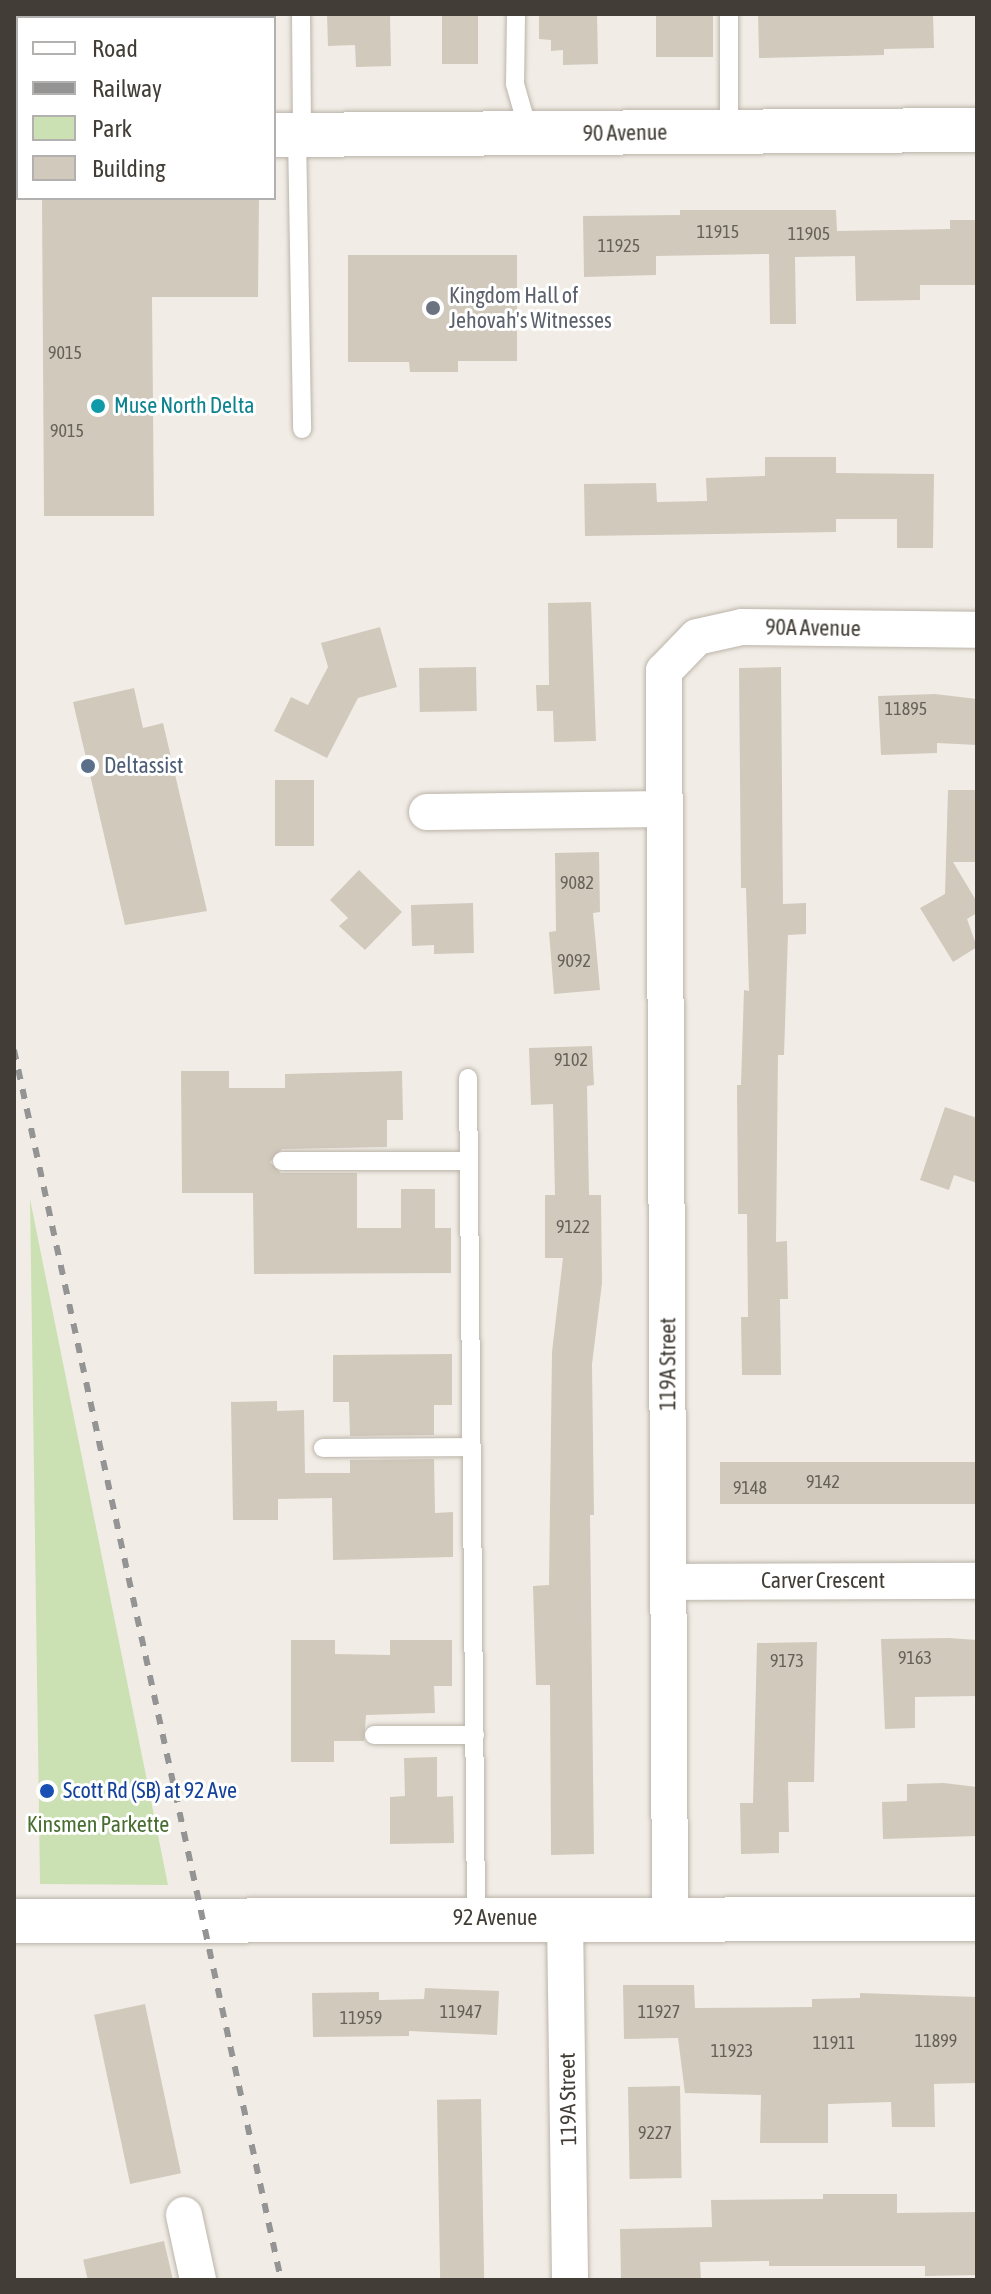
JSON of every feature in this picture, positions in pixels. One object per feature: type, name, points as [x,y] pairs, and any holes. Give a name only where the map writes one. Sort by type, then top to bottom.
[{"type":"street","name":"90 Avenue","points":[[291,134],[977,130]]},
{"type":"street","name":"90A Avenue","points":[[664,671],[697,637],[742,627],[977,630]]},
{"type":"street","name":"119A Street","points":[[664,671],[670,1918]]},
{"type":"street","points":[[427,812],[665,809]]},
{"type":"street","name":"Carver Crescent","points":[[668,1582],[977,1581]]},
{"type":"street","name":"119A Street","points":[[565,1918],[570,2280]]},
{"type":"street","name":"92 Avenue","points":[[14,1921],[977,1919]]},
{"type":"street","points":[[184,2215],[198,2280]]},
{"type":"lane","points":[[301,14],[291,134],[302,429]]},
{"type":"lane","points":[[516,14],[515,84],[529,133]]},
{"type":"lane","points":[[729,14],[729,132]]},
{"type":"lane","points":[[468,1078],[476,1918]]},
{"type":"lane","points":[[282,1161],[469,1161]]},
{"type":"lane","points":[[323,1448],[472,1447]]},
{"type":"lane","points":[[374,1735],[475,1735]]},
{"type":"green space","name":"Kinsmen Parkette","points":[[30,1199],[168,1885],[40,1884]]},
{"type":"building","points":[[327,14],[390,14],[391,66],[356,67],[355,45],[328,46]]},
{"type":"building","points":[[442,14],[478,14],[478,64],[442,64]]},
{"type":"building","points":[[539,14],[597,14],[598,64],[563,65],[563,50],[551,51],[551,40],[539,39]]},
{"type":"building","points":[[656,14],[713,14],[713,57],[656,57]]},
{"type":"building","points":[[758,14],[933,14],[934,48],[884,49],[884,55],[759,58]]},
{"type":"building","name":"Muse North Delta","points":[[42,200],[259,200],[258,297],[152,297],[154,516],[44,516]]},
{"type":"building","points":[[680,210],[836,210],[837,231],[950,229],[950,220],[977,220],[977,285],[920,285],[920,300],[856,301],[855,256],[795,257],[796,324],[770,324],[769,254],[656,256],[656,275],[584,277],[583,216],[680,215]]},
{"type":"building","name":"Kingdom Hall of Jehovah's Witnesses","points":[[348,255],[517,255],[517,361],[458,361],[458,372],[410,372],[409,362],[348,362]]},
{"type":"building","points":[[765,457],[836,457],[836,473],[934,474],[933,548],[897,548],[897,519],[836,519],[836,532],[585,536],[584,484],[656,483],[657,502],[707,501],[706,478],[765,476]]},
{"type":"building","points":[[591,602],[596,741],[554,742],[553,711],[537,711],[536,685],[549,685],[548,603]]},
{"type":"building","points":[[380,627],[397,687],[358,698],[327,758],[274,731],[291,697],[308,705],[328,667],[321,643]]},
{"type":"building","points":[[476,667],[477,711],[420,712],[419,668]]},
{"type":"building","points":[[781,667],[783,904],[806,903],[806,934],[788,935],[784,1055],[778,1055],[776,1242],[787,1241],[788,1299],[780,1299],[781,1375],[742,1375],[741,1317],[748,1317],[747,1214],[738,1214],[737,1085],[741,1085],[744,990],[749,991],[746,888],[741,888],[739,668]]},
{"type":"building","points":[[134,688],[143,728],[163,723],[207,911],[125,925],[73,702]]},
{"type":"building","points":[[935,694],[977,699],[977,745],[937,743],[937,753],[881,755],[878,696]]},
{"type":"building","points":[[275,780],[314,780],[314,846],[275,846]]},
{"type":"building","points":[[948,790],[977,790],[977,862],[953,862],[977,902],[977,913],[967,919],[977,947],[953,962],[920,908],[945,894]]},
{"type":"building","points":[[599,852],[600,912],[593,913],[600,990],[554,994],[549,932],[556,931],[555,853]]},
{"type":"building","points":[[359,870],[402,912],[365,950],[339,926],[348,918],[330,900]]},
{"type":"building","points":[[473,903],[474,953],[434,954],[434,945],[412,946],[411,905]]},
{"type":"building","points":[[592,1046],[594,1085],[587,1086],[589,1195],[601,1195],[602,1283],[592,1364],[594,1515],[590,1515],[594,1854],[551,1855],[550,1685],[536,1685],[533,1586],[549,1585],[552,1352],[563,1258],[545,1258],[545,1195],[555,1195],[553,1104],[531,1105],[529,1048]]},
{"type":"building","points":[[181,1071],[229,1071],[229,1088],[285,1088],[285,1074],[402,1071],[403,1120],[387,1120],[387,1147],[282,1149],[270,1162],[281,1173],[357,1173],[357,1228],[401,1228],[401,1189],[435,1189],[435,1228],[451,1228],[451,1273],[254,1274],[253,1193],[182,1193]]},
{"type":"building","points":[[945,1107],[977,1118],[977,1183],[954,1175],[949,1190],[920,1180]]},
{"type":"building","points":[[452,1354],[452,1405],[434,1405],[434,1435],[350,1436],[349,1402],[333,1402],[333,1355]]},
{"type":"building","points":[[277,1401],[277,1411],[304,1410],[305,1473],[350,1473],[350,1460],[434,1459],[435,1513],[453,1512],[453,1557],[333,1560],[332,1498],[278,1499],[278,1520],[233,1520],[231,1402]]},
{"type":"building","points":[[720,1462],[977,1462],[977,1504],[720,1504]]},
{"type":"building","points":[[881,1639],[977,1640],[977,1696],[915,1697],[915,1728],[885,1729]]},
{"type":"building","points":[[291,1640],[335,1640],[335,1654],[390,1655],[390,1640],[452,1640],[452,1686],[434,1686],[435,1713],[366,1715],[364,1741],[334,1741],[334,1762],[291,1762]]},
{"type":"building","points":[[817,1642],[814,1782],[788,1782],[789,1832],[779,1832],[779,1853],[741,1854],[740,1803],[753,1803],[757,1643]]},
{"type":"building","points":[[437,1757],[437,1797],[453,1796],[454,1843],[390,1844],[390,1797],[405,1796],[404,1758]]},
{"type":"building","points":[[944,1783],[977,1787],[977,1836],[883,1839],[882,1802],[907,1801],[907,1784]]},
{"type":"building","points":[[623,1985],[694,1985],[695,2008],[812,2007],[812,1999],[860,1998],[860,1993],[977,1997],[977,2083],[934,2084],[935,2127],[892,2127],[891,2102],[828,2104],[828,2143],[760,2143],[761,2095],[685,2093],[678,2038],[624,2039]]},
{"type":"building","points":[[425,1988],[499,1991],[497,2035],[409,2031],[409,2036],[313,2037],[312,1993],[379,1992],[379,2000],[424,1999]]},
{"type":"building","points":[[145,2004],[181,2173],[130,2184],[94,2015]]},
{"type":"building","points":[[680,2086],[682,2178],[630,2179],[628,2087]]},
{"type":"building","points":[[481,2099],[484,2280],[440,2280],[437,2100]]},
{"type":"building","points":[[823,2194],[897,2194],[897,2213],[977,2212],[977,2275],[925,2276],[925,2266],[769,2266],[769,2261],[700,2262],[701,2280],[621,2280],[620,2229],[712,2227],[711,2200],[823,2199]]},
{"type":"building","points":[[164,2241],[173,2280],[88,2280],[83,2260]]},
{"type":"railway","points":[[14,1050],[281,2280]]},
{"type":"place","name":"Kingdom Hall of Jehovah's Witnesses","points":[[433,308]]},
{"type":"place","name":"Muse North Delta","points":[[98,406]]},
{"type":"place","name":"Deltassist","points":[[88,766]]},
{"type":"place","name":"Scott Rd (SB) at 92 Ave","points":[[47,1791]]}]
